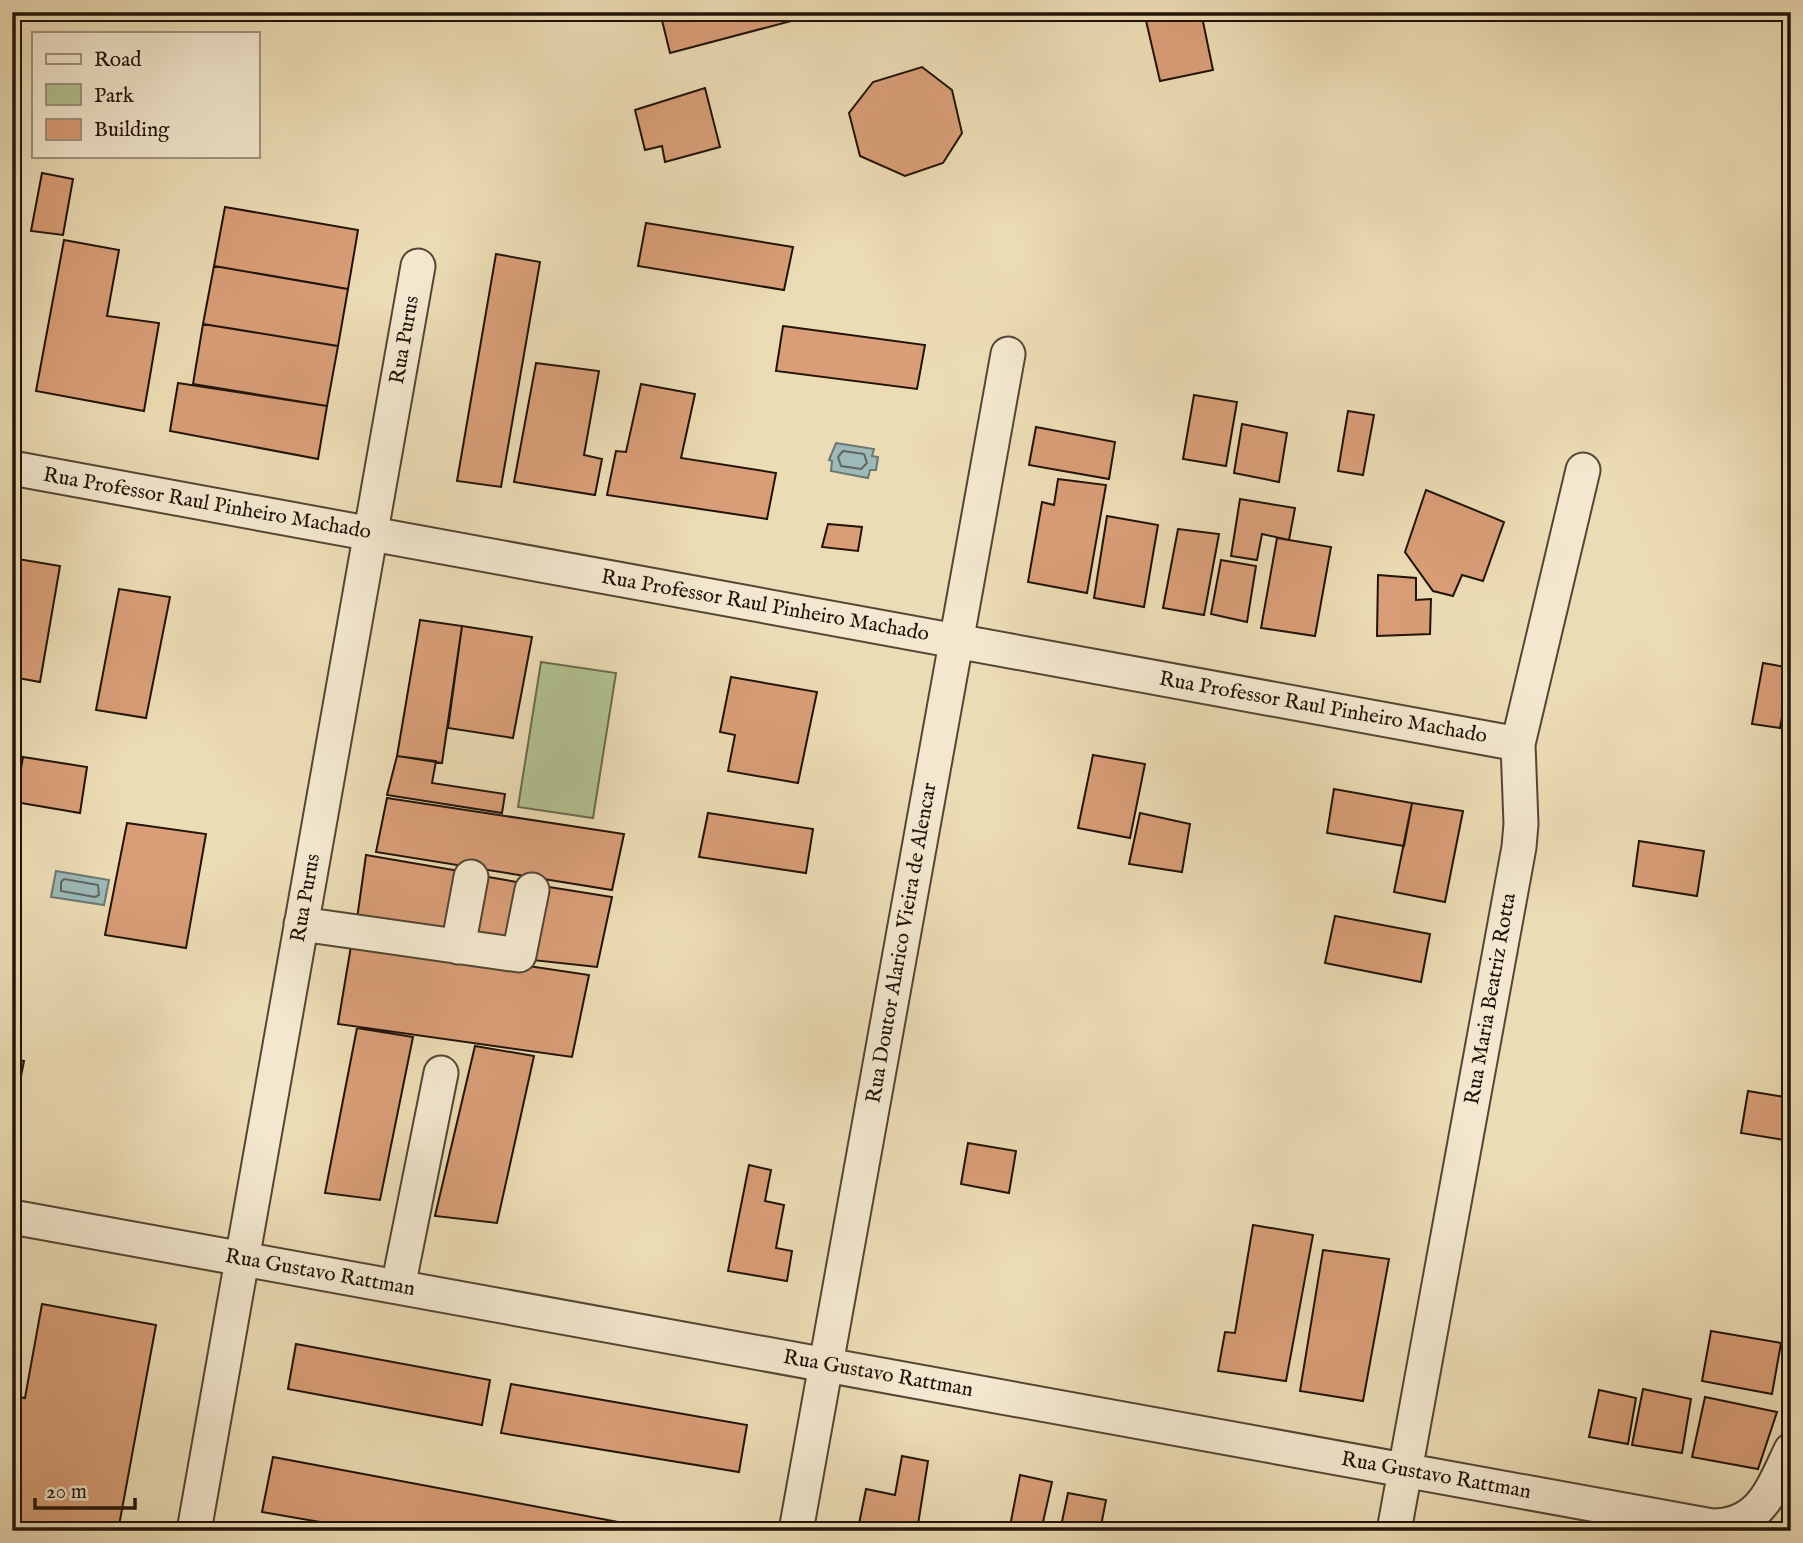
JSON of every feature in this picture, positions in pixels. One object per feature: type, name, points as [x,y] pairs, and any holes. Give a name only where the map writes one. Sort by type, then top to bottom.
[{"type":"street","name":"Rua Purus","points":[[194,1531],[418,266]]},
{"type":"street","name":"Rua Doutor Alarico Vieira de Alencar","points":[[796,1531],[1008,354]]},
{"type":"street","name":"Rua Professor Raul Pinheiro Machado","points":[[12,468],[1518,744]]},
{"type":"street","name":"Rua Maria Beatriz Rotta","points":[[1394,1531],[1518,847],[1521,824],[1518,744],[1583,470]]},
{"type":"street","points":[[458,947],[471,877]]},
{"type":"street","points":[[301,924],[519,955],[532,890]]},
{"type":"street","points":[[398,1287],[441,1073]]},
{"type":"street","name":"Rua Gustavo Rattman","points":[[12,1217],[1712,1526],[1728,1526],[1744,1521],[1758,1509],[1791,1450]]},
{"type":"green space","points":[[541,662],[616,673],[593,818],[518,807]]},
{"type":"water","points":[[836,443],[874,449],[872,456],[878,457],[876,470],[870,470],[868,478],[831,471],[832,461],[829,460]]},
{"type":"water","points":[[56,871],[109,880],[104,905],[51,897]]},
{"type":"building","points":[[660,12],[825,12],[670,53]]},
{"type":"building","points":[[1144,12],[1201,12],[1213,70],[1160,81]]},
{"type":"building","points":[[922,67],[952,90],[962,133],[943,163],[905,176],[860,156],[849,113],[873,82]]},
{"type":"building","points":[[705,88],[720,147],[665,162],[662,146],[645,150],[635,110]]},
{"type":"building","points":[[42,173],[73,179],[63,235],[31,231]]},
{"type":"building","points":[[225,207],[358,230],[348,289],[214,266]]},
{"type":"building","points":[[646,223],[793,247],[784,290],[638,266]]},
{"type":"building","points":[[64,240],[119,250],[107,316],[159,323],[144,411],[36,391]]},
{"type":"building","points":[[496,254],[540,262],[501,487],[457,481]]},
{"type":"building","points":[[214,266],[348,289],[338,346],[203,324]]},
{"type":"building","points":[[203,324],[338,346],[327,406],[193,384]]},
{"type":"building","points":[[783,326],[925,345],[917,389],[776,371]]},
{"type":"building","points":[[536,363],[599,371],[584,455],[602,459],[595,495],[514,482]]},
{"type":"building","points":[[178,383],[327,406],[318,459],[170,431]]},
{"type":"building","points":[[641,384],[695,394],[681,458],[776,473],[767,519],[607,495],[616,451],[626,452]]},
{"type":"building","points":[[1194,395],[1237,402],[1226,466],[1183,459]]},
{"type":"building","points":[[1348,411],[1374,415],[1363,475],[1338,471]]},
{"type":"building","points":[[1242,424],[1287,433],[1279,482],[1234,473]]},
{"type":"building","points":[[1036,427],[1115,442],[1109,479],[1029,465]]},
{"type":"building","points":[[1058,479],[1106,485],[1087,593],[1028,582],[1042,502],[1054,505]]},
{"type":"building","points":[[1426,490],[1504,522],[1483,581],[1462,575],[1453,596],[1433,591],[1405,552]]},
{"type":"building","points":[[1240,499],[1295,508],[1289,540],[1262,534],[1257,560],[1231,556]]},
{"type":"building","points":[[1107,516],[1158,525],[1144,607],[1094,598]]},
{"type":"building","points":[[828,524],[862,527],[858,551],[822,547]]},
{"type":"building","points":[[1178,529],[1219,534],[1204,615],[1163,608]]},
{"type":"building","points":[[1277,538],[1331,547],[1315,636],[1261,628]]},
{"type":"building","points":[[12,558],[60,566],[40,682],[12,677]]},
{"type":"building","points":[[1221,560],[1256,566],[1247,622],[1211,614]]},
{"type":"building","points":[[1378,575],[1416,578],[1416,600],[1431,599],[1430,634],[1377,636]]},
{"type":"building","points":[[119,589],[170,597],[146,718],[96,710]]},
{"type":"building","points":[[420,620],[462,626],[442,763],[397,756]]},
{"type":"building","points":[[462,626],[532,637],[513,738],[448,728]]},
{"type":"building","points":[[1763,663],[1791,668],[1780,728],[1752,724]]},
{"type":"building","points":[[731,677],[817,692],[798,783],[728,771],[735,735],[720,732]]},
{"type":"building","points":[[1093,755],[1145,764],[1130,838],[1078,828]]},
{"type":"building","points":[[397,756],[436,761],[432,783],[505,794],[502,813],[387,795]]},
{"type":"building","points":[[23,757],[87,767],[80,813],[15,802]]},
{"type":"building","points":[[1334,789],[1412,803],[1404,846],[1327,833]]},
{"type":"building","points":[[387,798],[624,834],[612,890],[376,852]]},
{"type":"building","points":[[1412,803],[1463,811],[1445,902],[1394,892]]},
{"type":"building","points":[[708,813],[813,829],[806,873],[699,857]]},
{"type":"building","points":[[1140,813],[1190,824],[1182,872],[1129,864]]},
{"type":"building","points":[[127,823],[206,834],[186,948],[105,935]]},
{"type":"building","points":[[1639,841],[1704,851],[1697,896],[1633,886]]},
{"type":"building","points":[[366,855],[465,872],[451,939],[356,926]]},
{"type":"building","points":[[477,875],[523,883],[512,943],[467,935]]},
{"type":"building","points":[[549,887],[612,897],[597,967],[532,960]]},
{"type":"building","points":[[1335,916],[1430,934],[1421,982],[1325,963]]},
{"type":"building","points":[[352,940],[589,975],[572,1057],[338,1024]]},
{"type":"building","points":[[357,1028],[413,1037],[380,1200],[325,1193]]},
{"type":"building","points":[[475,1046],[534,1056],[497,1223],[435,1216]]},
{"type":"building","points":[[12,1059],[24,1061],[12,1121]]},
{"type":"building","points":[[1748,1091],[1791,1098],[1791,1141],[1741,1133]]},
{"type":"building","points":[[968,1143],[1016,1151],[1009,1193],[961,1184]]},
{"type":"building","points":[[749,1165],[771,1170],[765,1201],[784,1205],[776,1248],[792,1251],[787,1281],[728,1271]]},
{"type":"building","points":[[1253,1225],[1313,1235],[1286,1381],[1218,1371],[1225,1332],[1235,1333]]},
{"type":"building","points":[[1323,1250],[1389,1259],[1363,1401],[1300,1391]]},
{"type":"building","points":[[42,1304],[156,1325],[118,1531],[12,1531],[12,1396],[25,1398]]},
{"type":"building","points":[[1711,1331],[1781,1343],[1772,1394],[1702,1381]]},
{"type":"building","points":[[296,1344],[490,1380],[482,1425],[288,1389]]},
{"type":"building","points":[[511,1384],[747,1425],[739,1472],[501,1433]]},
{"type":"building","points":[[1643,1389],[1691,1399],[1682,1453],[1632,1445]]},
{"type":"building","points":[[1599,1390],[1636,1398],[1628,1444],[1589,1437]]},
{"type":"building","points":[[1705,1397],[1777,1412],[1758,1469],[1692,1457]]},
{"type":"building","points":[[902,1456],[928,1461],[917,1531],[858,1529],[866,1489],[895,1495]]},
{"type":"building","points":[[273,1457],[629,1524],[628,1531],[372,1531],[262,1512]]},
{"type":"building","points":[[1020,1475],[1052,1482],[1041,1531],[1009,1531]]},
{"type":"building","points":[[1068,1493],[1106,1500],[1100,1531],[1060,1531]]}]
